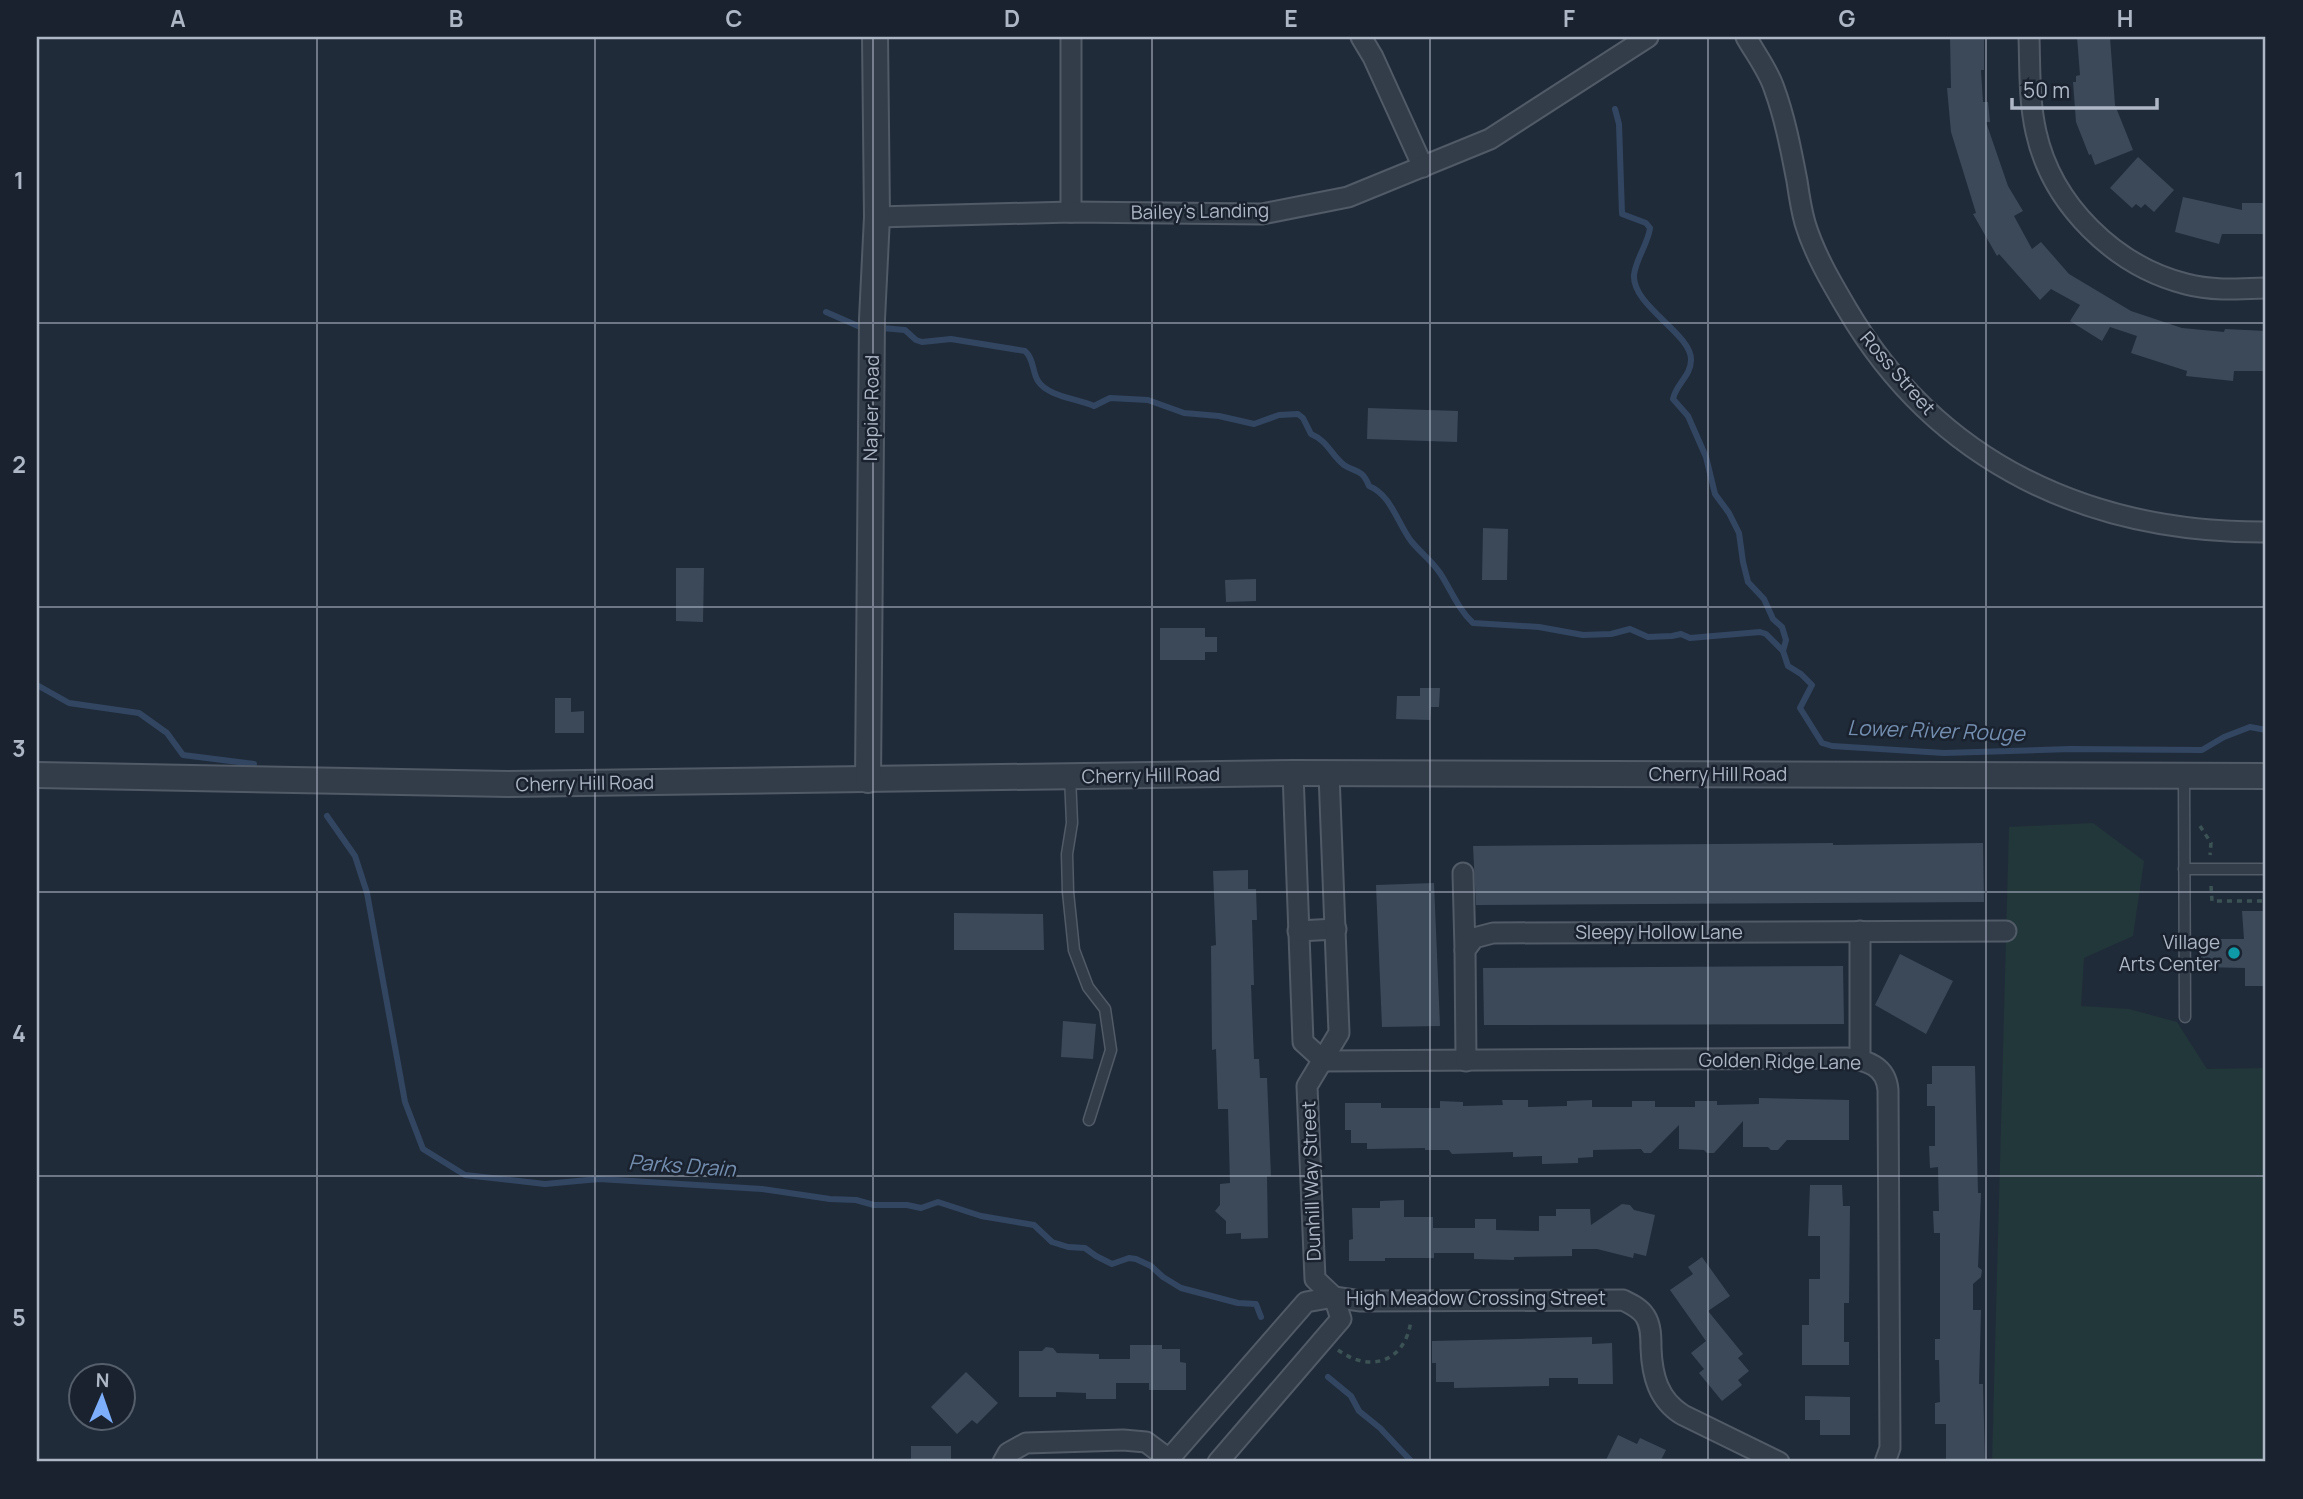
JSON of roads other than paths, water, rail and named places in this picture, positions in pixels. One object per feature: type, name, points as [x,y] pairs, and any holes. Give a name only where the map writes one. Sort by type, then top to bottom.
[{"type":"street","name":"Napier Road","points":[[868,780],[872,319],[877,217],[876,37]]},
{"type":"street","points":[[1071,37],[1071,212]]},
{"type":"street","points":[[1361,37],[1373,57],[1423,167]]},
{"type":"street","name":"Bailey's Landing","points":[[877,217],[1071,212],[1262,214],[1349,197],[1490,139],[1648,37]]},
{"type":"street","name":"Ross Street","points":[[1746,37],[1774,86],[1805,223],[1829,278],[1864,338],[1912,396],[1971,446],[2014,474],[2074,502],[2107,513],[2167,526],[2197,530],[2266,531]]},
{"type":"street","points":[[2029,37],[2031,102],[2040,148],[2068,203],[2092,230],[2134,264],[2187,284],[2228,289],[2266,288]]},
{"type":"street","points":[[1293,773],[1303,1042],[1324,1061]]},
{"type":"street","name":"Cherry Hill Road","points":[[37,775],[508,784],[1293,773],[2266,776]]},
{"type":"street","name":"Dunhill Way Street","points":[[1329,774],[1339,1033],[1307,1086],[1315,1279],[1334,1297]]},
{"type":"street","points":[[1463,873],[1466,1061]]},
{"type":"street","points":[[1298,931],[1336,929]]},
{"type":"street","points":[[1860,931],[1860,1060]]},
{"type":"street","name":"Sleepy Hollow Lane","points":[[1465,950],[1474,938],[1493,933],[2006,931]]},
{"type":"street","name":"Golden Ridge Lane","points":[[1324,1061],[1860,1060],[1877,1067],[1886,1078],[1887,1084],[1890,1448],[1885,1462]]},
{"type":"street","points":[[1003,1462],[1008,1453],[1026,1443],[1123,1440],[1146,1442],[1171,1461],[1306,1302],[1334,1297],[1341,1319],[1218,1462]]},
{"type":"street","name":"High Meadow Crossing Street","points":[[1334,1297],[1361,1301],[1623,1300],[1640,1311],[1649,1324],[1653,1374],[1657,1386],[1671,1406],[1682,1415],[1779,1462]]},
{"type":"lane","points":[[1070,776],[1072,823],[1067,854],[1074,950],[1088,987],[1105,1009],[1111,1050],[1089,1119]]},
{"type":"lane","points":[[2185,777],[2185,1017]]},
{"type":"lane","points":[[2184,869],[2266,869]]},
{"type":"waterway","name":"Lower River Rouge","points":[[1615,109],[1619,124],[1622,214],[1646,223],[1650,228],[1635,269],[1636,286],[1651,309],[1689,350],[1690,366],[1673,399],[1688,416],[1706,457],[1715,494],[1739,533],[1748,582],[1764,599],[1773,619],[1782,627],[1786,640],[1783,651],[1788,666],[1812,685],[1800,708],[1822,743],[1832,746],[1944,753],[2070,749],[2202,750],[2224,737],[2250,727],[2266,730]]},
{"type":"waterway","points":[[826,312],[858,326]]},
{"type":"waterway","points":[[882,328],[905,330],[922,342],[951,339],[1025,351],[1042,386],[1055,394],[1094,406],[1110,398],[1148,400],[1184,413],[1219,416],[1254,424],[1279,415],[1298,414],[1311,434],[1322,440],[1344,465],[1361,474],[1369,486],[1383,496],[1406,534],[1437,569],[1459,606],[1473,623],[1539,627],[1583,635],[1611,634],[1630,629],[1648,637],[1681,634],[1690,638],[1760,632],[1766,634],[1783,651]]},
{"type":"waterway","name":"Parks Drain","points":[[37,685],[69,703],[139,713],[167,733],[183,755],[254,764]]},
{"type":"waterway","name":"Parks Drain","points":[[327,816],[355,856],[367,893],[405,1102],[423,1149],[465,1175],[545,1184],[599,1179],[762,1189],[856,1200],[874,1205],[907,1205],[921,1208],[938,1202],[981,1216],[1034,1225],[1052,1242],[1085,1248],[1112,1264],[1129,1258],[1136,1259],[1151,1266],[1181,1288],[1238,1303],[1256,1304],[1261,1317]]},
{"type":"waterway","name":"Parks Drain","points":[[1328,1377],[1351,1396],[1359,1411],[1380,1428],[1412,1462]]},
{"type":"place","name":"Village Arts Center","points":[[2234,953]]}]
